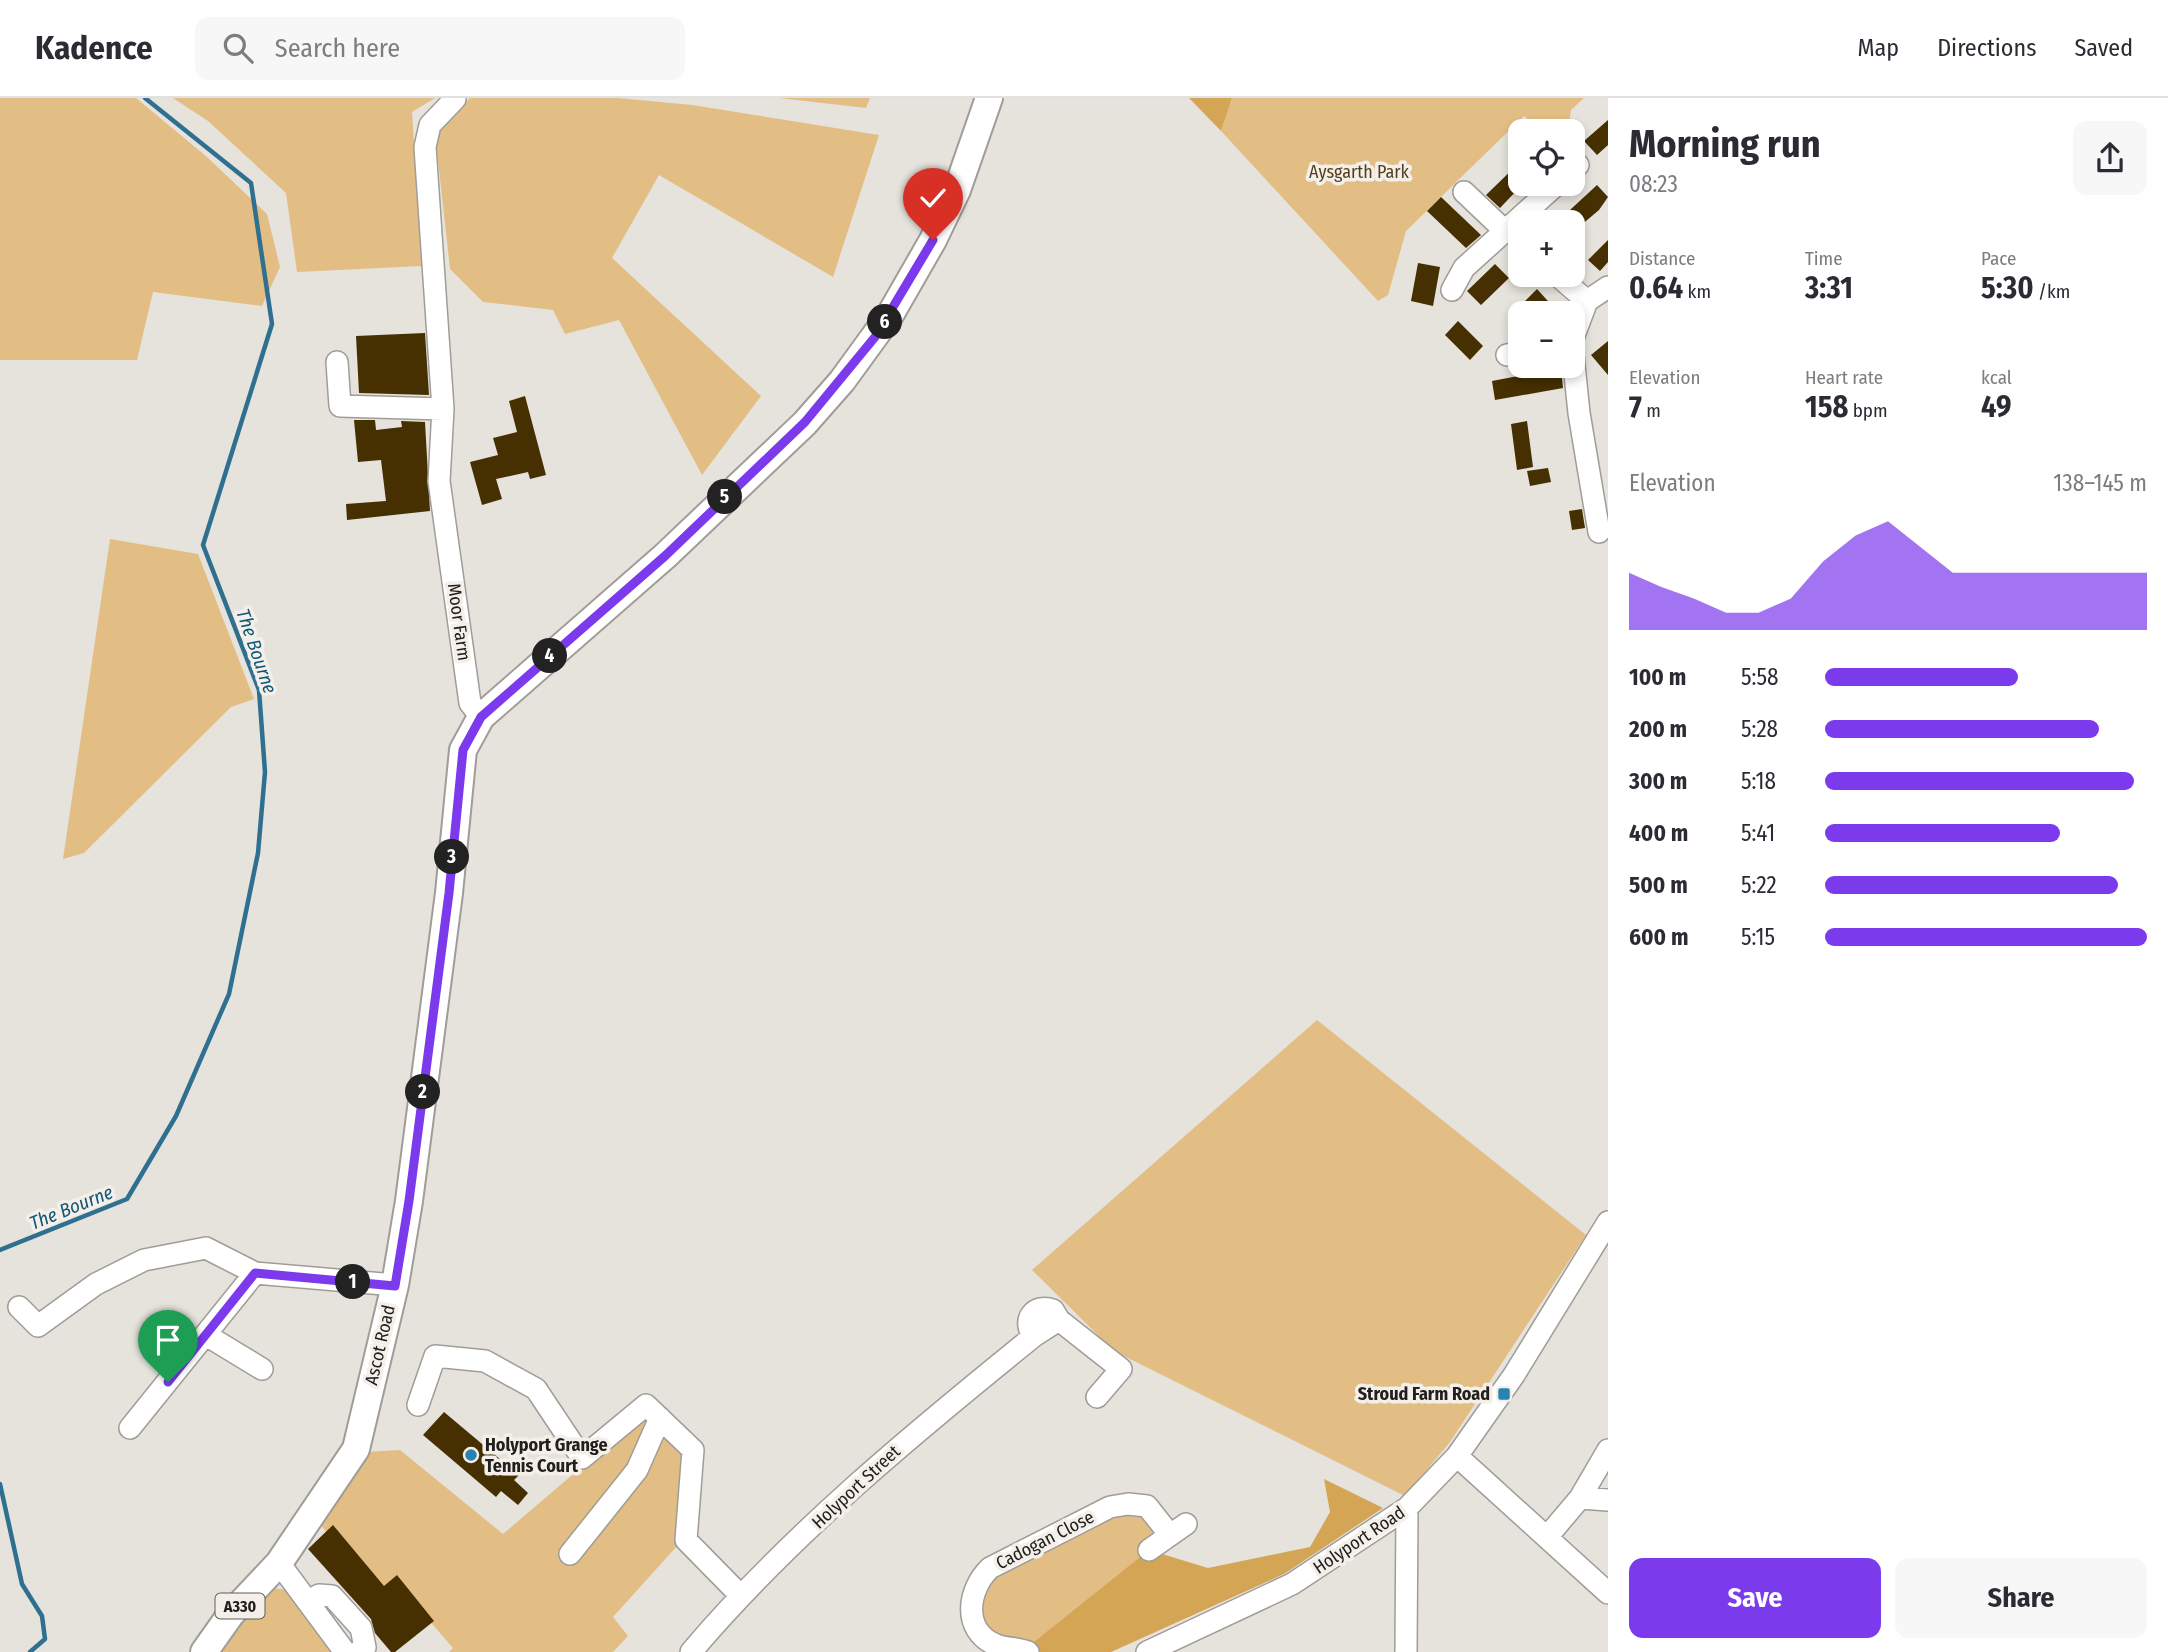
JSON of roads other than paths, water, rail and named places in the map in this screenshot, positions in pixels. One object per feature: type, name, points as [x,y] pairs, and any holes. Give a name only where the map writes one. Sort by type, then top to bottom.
[{"type":"main road","name":"Ascot Road","points":[[204,1652],[231,1614],[279,1563],[356,1449],[395,1286],[409,1201],[445,920],[463,750],[481,717],[665,556],[795,432],[842,381],[890,315],[933,240],[957,190],[989,98]]},
{"type":"street","name":"Moor Farm","points":[[456,99],[430,125],[425,147],[443,409],[439,481],[470,702],[481,717]]},
{"type":"street","points":[[1464,192],[1508,227]]},
{"type":"street","points":[[1533,210],[1546,196]]},
{"type":"street","points":[[1452,290],[1464,268],[1508,235]]},
{"type":"street","points":[[1571,287],[1587,301]]},
{"type":"street","points":[[1585,306],[1587,301],[1608,287]]},
{"type":"street","points":[[337,362],[340,406],[443,409]]},
{"type":"street","points":[[1575,378],[1579,413],[1598,448],[1602,503],[1599,532]]},
{"type":"street","name":"Holyport Road","points":[[1147,1652],[1293,1584],[1407,1508],[1457,1456],[1514,1376],[1608,1222]]},
{"type":"street","points":[[19,1307],[38,1326],[96,1284],[144,1260],[206,1248],[255,1273],[395,1286]]},
{"type":"street","points":[[130,1428],[255,1273]]},
{"type":"street","name":"Holyport Street","points":[[691,1652],[740,1595],[926,1423],[1034,1336],[1059,1320],[1121,1369],[1097,1397]]},
{"type":"street","points":[[206,1335],[262,1369]]},
{"type":"street","points":[[418,1405],[435,1356],[485,1361],[536,1389],[582,1458],[646,1405],[693,1450],[686,1540],[740,1595]]},
{"type":"street","points":[[570,1554],[637,1471],[660,1418]]},
{"type":"street","points":[[1547,1537],[1580,1498],[1608,1450]]},
{"type":"street","points":[[1457,1456],[1608,1593]]},
{"type":"street","points":[[1580,1498],[1608,1500]]},
{"type":"street","name":"Cadogan Close","points":[[1028,1652],[996,1645],[982,1635],[973,1619],[970,1600],[976,1581],[990,1568],[1110,1507],[1128,1504],[1147,1506],[1178,1529],[1149,1550]]},
{"type":"street","points":[[1406,1652],[1407,1508]]},
{"type":"street","points":[[279,1563],[308,1599],[359,1651]]},
{"type":"waterway","name":"The Bourne","points":[[0,1250],[127,1199],[176,1116],[229,994],[258,853],[265,772],[259,690],[203,545],[272,324],[251,183],[145,98]]},
{"type":"waterway","name":"The Bourne","points":[[0,1484],[22,1584],[42,1616],[45,1639],[30,1652]]},
{"type":"place","name":"Stroud Farm Road","points":[[1504,1394]]},
{"type":"place","name":"Holyport Grange Tennis Court","points":[[471,1455]]},
{"type":"park label","name":"Aysgarth Park","points":[[1359,172]]}]
